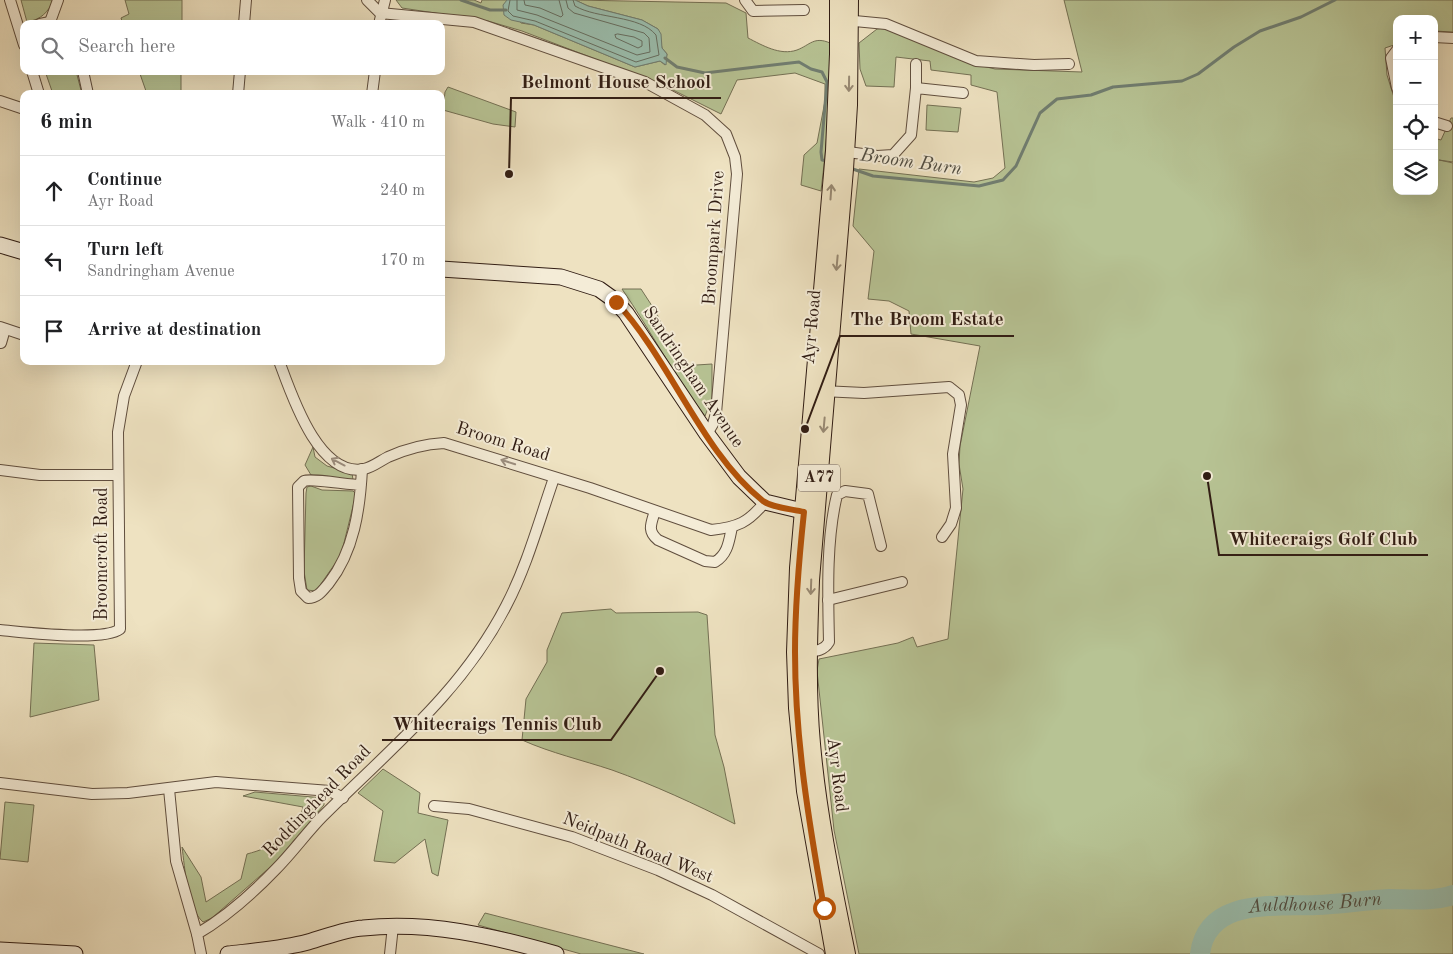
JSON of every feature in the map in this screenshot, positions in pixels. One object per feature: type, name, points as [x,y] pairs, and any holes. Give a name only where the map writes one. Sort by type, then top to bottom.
[{"type":"main road","name":"Ayr Road","points":[[838,0],[844,20]]},
{"type":"main road","name":"Ayr Road","points":[[834,954],[812,798],[804,713],[798,568],[810,513],[840,151],[844,20],[850,0]]},
{"type":"main road","name":"Ayr Road","points":[[812,798],[847,954]]},
{"type":"street","points":[[10,0],[20,25]]},
{"type":"street","points":[[49,20],[58,0]]},
{"type":"street","points":[[244,20],[246,0]]},
{"type":"street","points":[[367,0],[380,19]]},
{"type":"street","points":[[380,19],[385,0]]},
{"type":"street","points":[[745,0],[753,11],[804,10]]},
{"type":"street","name":"Broompark Drive","points":[[380,19],[411,20]]},
{"type":"street","points":[[844,20],[886,24],[976,61],[1034,65],[1069,64]]},
{"type":"street","name":"Broompark Drive","points":[[445,21],[474,22],[645,82],[705,115],[726,134],[735,157],[737,174],[716,413],[707,434]]},
{"type":"street","points":[[1438,37],[1453,38]]},
{"type":"street","points":[[1393,55],[1391,58],[1393,68]]},
{"type":"street","points":[[840,151],[878,156],[892,155],[904,144],[911,134],[916,88],[916,64]]},
{"type":"street","points":[[33,75],[38,90]]},
{"type":"street","points":[[84,75],[87,90]]},
{"type":"street","points":[[238,90],[240,75]]},
{"type":"street","points":[[372,90],[374,75]]},
{"type":"street","points":[[916,88],[963,93]]},
{"type":"street","points":[[0,101],[20,108]]},
{"type":"street","points":[[1438,123],[1447,126]]},
{"type":"street","points":[[0,245],[20,251]]},
{"type":"street","name":"Sandringham Avenue","points":[[445,269],[561,277],[599,290],[613,299],[626,313],[707,434],[739,477],[765,502],[810,513]]},
{"type":"street","points":[[1,343],[3,328],[20,333]]},
{"type":"street","name":"Broomcroft Road","points":[[0,630],[107,635],[120,629],[118,432],[120,413],[135,365]]},
{"type":"street","points":[[281,365],[315,441],[324,453],[336,462],[362,469],[361,485],[356,521],[345,558],[324,590],[314,598],[308,598],[302,591],[298,578],[298,487],[304,482],[312,480],[345,486],[361,485]]},
{"type":"street","points":[[820,391],[864,393],[949,387],[960,394],[961,405],[953,454],[956,508],[951,524],[942,537]]},
{"type":"street","name":"Broom Road","points":[[362,469],[403,450],[444,443],[590,488],[712,530],[732,527],[755,515],[765,502]]},
{"type":"street","points":[[0,470],[40,475],[118,475]]},
{"type":"street","name":"Roddinghead Road","points":[[197,934],[251,894],[323,816],[439,703],[486,639],[508,603],[554,478]]},
{"type":"street","points":[[802,652],[820,651],[829,642],[828,600],[833,511],[837,495],[845,491],[868,494],[881,546]]},
{"type":"street","points":[[655,511],[650,528],[652,535],[658,540],[705,561],[715,562],[722,558],[728,548],[732,527]]},
{"type":"street","points":[[828,600],[902,582]]},
{"type":"street","points":[[0,783],[92,794],[128,794],[216,782],[330,791],[343,798]]},
{"type":"street","points":[[169,789],[176,861],[201,954]]},
{"type":"street","name":"Neidpath Road West","points":[[434,806],[479,811],[572,837],[658,870],[720,899],[818,954]]},
{"type":"street","points":[[228,954],[306,942],[361,928],[393,926],[442,928],[525,945],[556,954]]},
{"type":"street","points":[[390,954],[393,926]]},
{"type":"street","points":[[0,950],[75,954]]},
{"type":"shaded area","points":[[21,0],[54,0],[44,15],[34,20],[26,20]]},
{"type":"shaded area","points":[[125,0],[182,0],[182,20],[122,20],[121,18],[129,14]]},
{"type":"shaded area","points":[[396,0],[474,0],[481,3],[482,0],[507,0],[521,23],[534,25],[635,67],[660,61],[665,65],[667,54],[662,48],[658,29],[642,20],[588,6],[575,0],[726,3],[746,13],[748,38],[771,49],[784,52],[797,50],[820,40],[830,43],[828,117],[821,191],[801,185],[804,155],[817,143],[825,101],[825,84],[795,73],[737,80],[721,114],[663,85],[522,31],[488,21],[402,8]]},
{"type":"shaded area","points":[[1064,0],[1453,0],[1453,32],[1438,31],[1438,15],[1393,15],[1393,45],[1385,48],[1387,75],[1393,94],[1393,195],[1438,195],[1438,139],[1441,140],[1451,118],[1453,118],[1453,162],[1439,160],[1453,163],[1453,954],[859,954],[834,830],[817,671],[819,659],[898,643],[913,637],[917,647],[948,639],[963,489],[959,464],[960,446],[980,346],[911,334],[909,311],[889,301],[868,299],[874,251],[853,226],[859,169],[974,182],[993,178],[1005,168],[997,92],[971,85],[971,75],[931,70],[930,61],[896,57],[894,87],[866,86],[860,69],[859,43],[877,29],[884,28],[966,62],[995,69],[1082,72]]},
{"type":"shaded area","points":[[46,75],[77,75],[81,90],[52,90]]},
{"type":"shaded area","points":[[140,75],[181,75],[181,90],[146,90]]},
{"type":"shaded area","points":[[448,87],[516,112],[515,127],[493,124],[445,111],[445,92]]},
{"type":"shaded area","points":[[927,105],[961,108],[958,132],[926,130]]},
{"type":"shaded area","points":[[622,289],[641,289],[656,312],[681,366],[712,364],[712,398],[705,416],[683,385]]},
{"type":"shaded area","points":[[313,447],[315,457],[327,466],[352,473],[353,480],[342,482],[311,475],[305,465]]},
{"type":"shaded area","points":[[311,486],[322,490],[353,491],[356,494],[341,555],[316,591],[307,590],[304,571],[306,493],[307,487]]},
{"type":"shaded area","points":[[611,609],[616,613],[698,612],[707,615],[715,735],[724,767],[735,824],[643,782],[522,740],[526,699],[547,662],[547,650],[562,613]]},
{"type":"shaded area","points":[[34,643],[94,645],[99,700],[30,717]]},
{"type":"shaded area","points":[[383,769],[420,793],[418,813],[448,820],[438,876],[432,873],[425,839],[395,863],[374,861],[383,811],[358,793]]},
{"type":"shaded area","points":[[255,792],[324,798],[324,805],[276,862],[212,918],[203,922],[193,907],[190,898],[182,847],[201,877],[206,902],[241,879],[247,854],[274,844],[296,825],[300,817],[303,807],[243,796]]},
{"type":"shaded area","points":[[5,802],[34,805],[28,862],[0,859]]},
{"type":"shaded area","points":[[485,913],[644,954],[581,954],[478,925]]},
{"type":"water","points":[[507,0],[575,0],[588,6],[642,20],[658,29],[661,34],[662,48],[667,54],[666,65],[660,61],[635,67],[534,25],[511,20],[504,15],[503,5]]},
{"type":"waterway","name":"Broom Burn","points":[[461,0],[490,10],[506,10]]},
{"type":"waterway","name":"Broom Burn","points":[[850,168],[873,176],[979,186],[1003,180],[1016,166],[1040,113],[1057,99],[1091,95],[1113,87],[1182,81],[1198,74],[1234,47],[1260,31],[1301,17],[1335,0]]},
{"type":"waterway","name":"Broom Burn","points":[[665,58],[677,67],[705,73],[799,62],[811,69],[822,72],[827,82],[821,152],[822,160],[827,161]]},
{"type":"waterway","name":"Auldhouse Burn","points":[[1200,954],[1205,936],[1215,923],[1229,914],[1245,909],[1263,906],[1389,899],[1429,899],[1453,895]]},
{"type":"place","name":"Belmont House School","points":[[509,174]]},
{"type":"place","name":"The Broom Estate","points":[[805,429]]},
{"type":"place","name":"Whitecraigs Golf Club","points":[[1207,476]]},
{"type":"place","name":"Whitecraigs Tennis Club","points":[[660,671]]},
{"type":"route","points":[[616,302],[637,328],[707,434],[739,477],[765,502],[804,512],[796,604],[797,708],[808,816],[824,908]]}]
